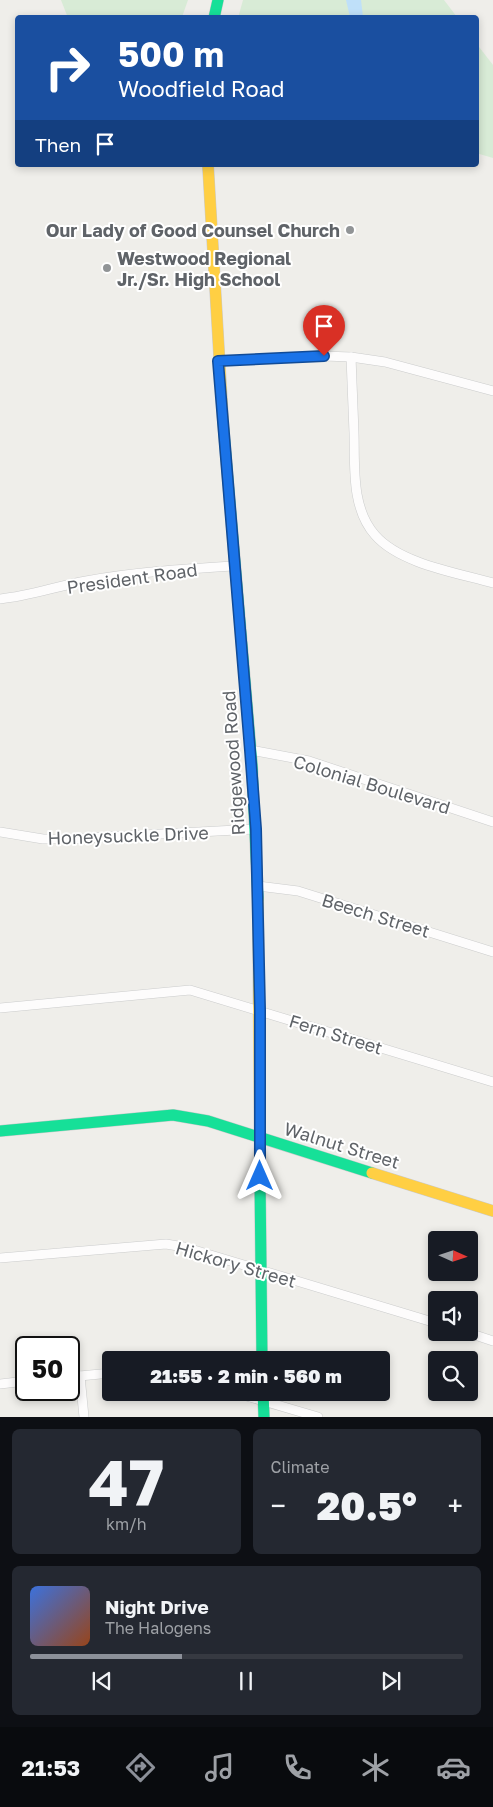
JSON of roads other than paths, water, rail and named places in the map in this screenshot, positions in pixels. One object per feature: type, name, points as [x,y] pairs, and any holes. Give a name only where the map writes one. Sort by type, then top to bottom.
[{"type":"main road","points":[[215,15],[218,0]]},
{"type":"main road","name":"Ridgewood Road","points":[[208,167],[218,361],[256,829],[260,1010],[262,1351]]},
{"type":"main road","name":"Walnut Street","points":[[0,1131],[173,1115],[208,1121],[493,1211]]},
{"type":"main road","points":[[263,1401],[264,1417]]},
{"type":"street","points":[[218,361],[324,356],[351,357],[385,362],[493,391]]},
{"type":"street","points":[[351,357],[357,492],[366,521],[375,535],[406,556],[424,564],[493,583]]},
{"type":"street","name":"President Road","points":[[0,599],[36,593],[83,581],[111,577],[234,566]]},
{"type":"street","name":"Colonial Boulevard","points":[[250,750],[308,761],[493,822]]},
{"type":"street","name":"Honeysuckle Drive","points":[[0,832],[43,839],[68,839],[256,829]]},
{"type":"street","name":"Beech Street","points":[[258,886],[298,891],[493,952]]},
{"type":"street","name":"Fern Street","points":[[0,1008],[190,990],[493,1082]]},
{"type":"street","name":"Hickory Street","points":[[0,1258],[166,1244],[184,1247],[260,1269],[428,1322]]},
{"type":"street","points":[[478,1336],[493,1341]]},
{"type":"street","points":[[84,1417],[80,1376],[102,1374]]},
{"type":"street","points":[[0,1384],[15,1382]]},
{"type":"street","points":[[276,1401],[318,1417]]},
{"type":"water","points":[[346,0],[361,0],[363,15],[350,15]]},
{"type":"place","name":"Our Lady of Good Counsel Church","points":[[350,230]]},
{"type":"place","name":"Westwood Regional Jr./Sr. High School","points":[[107,268]]}]
